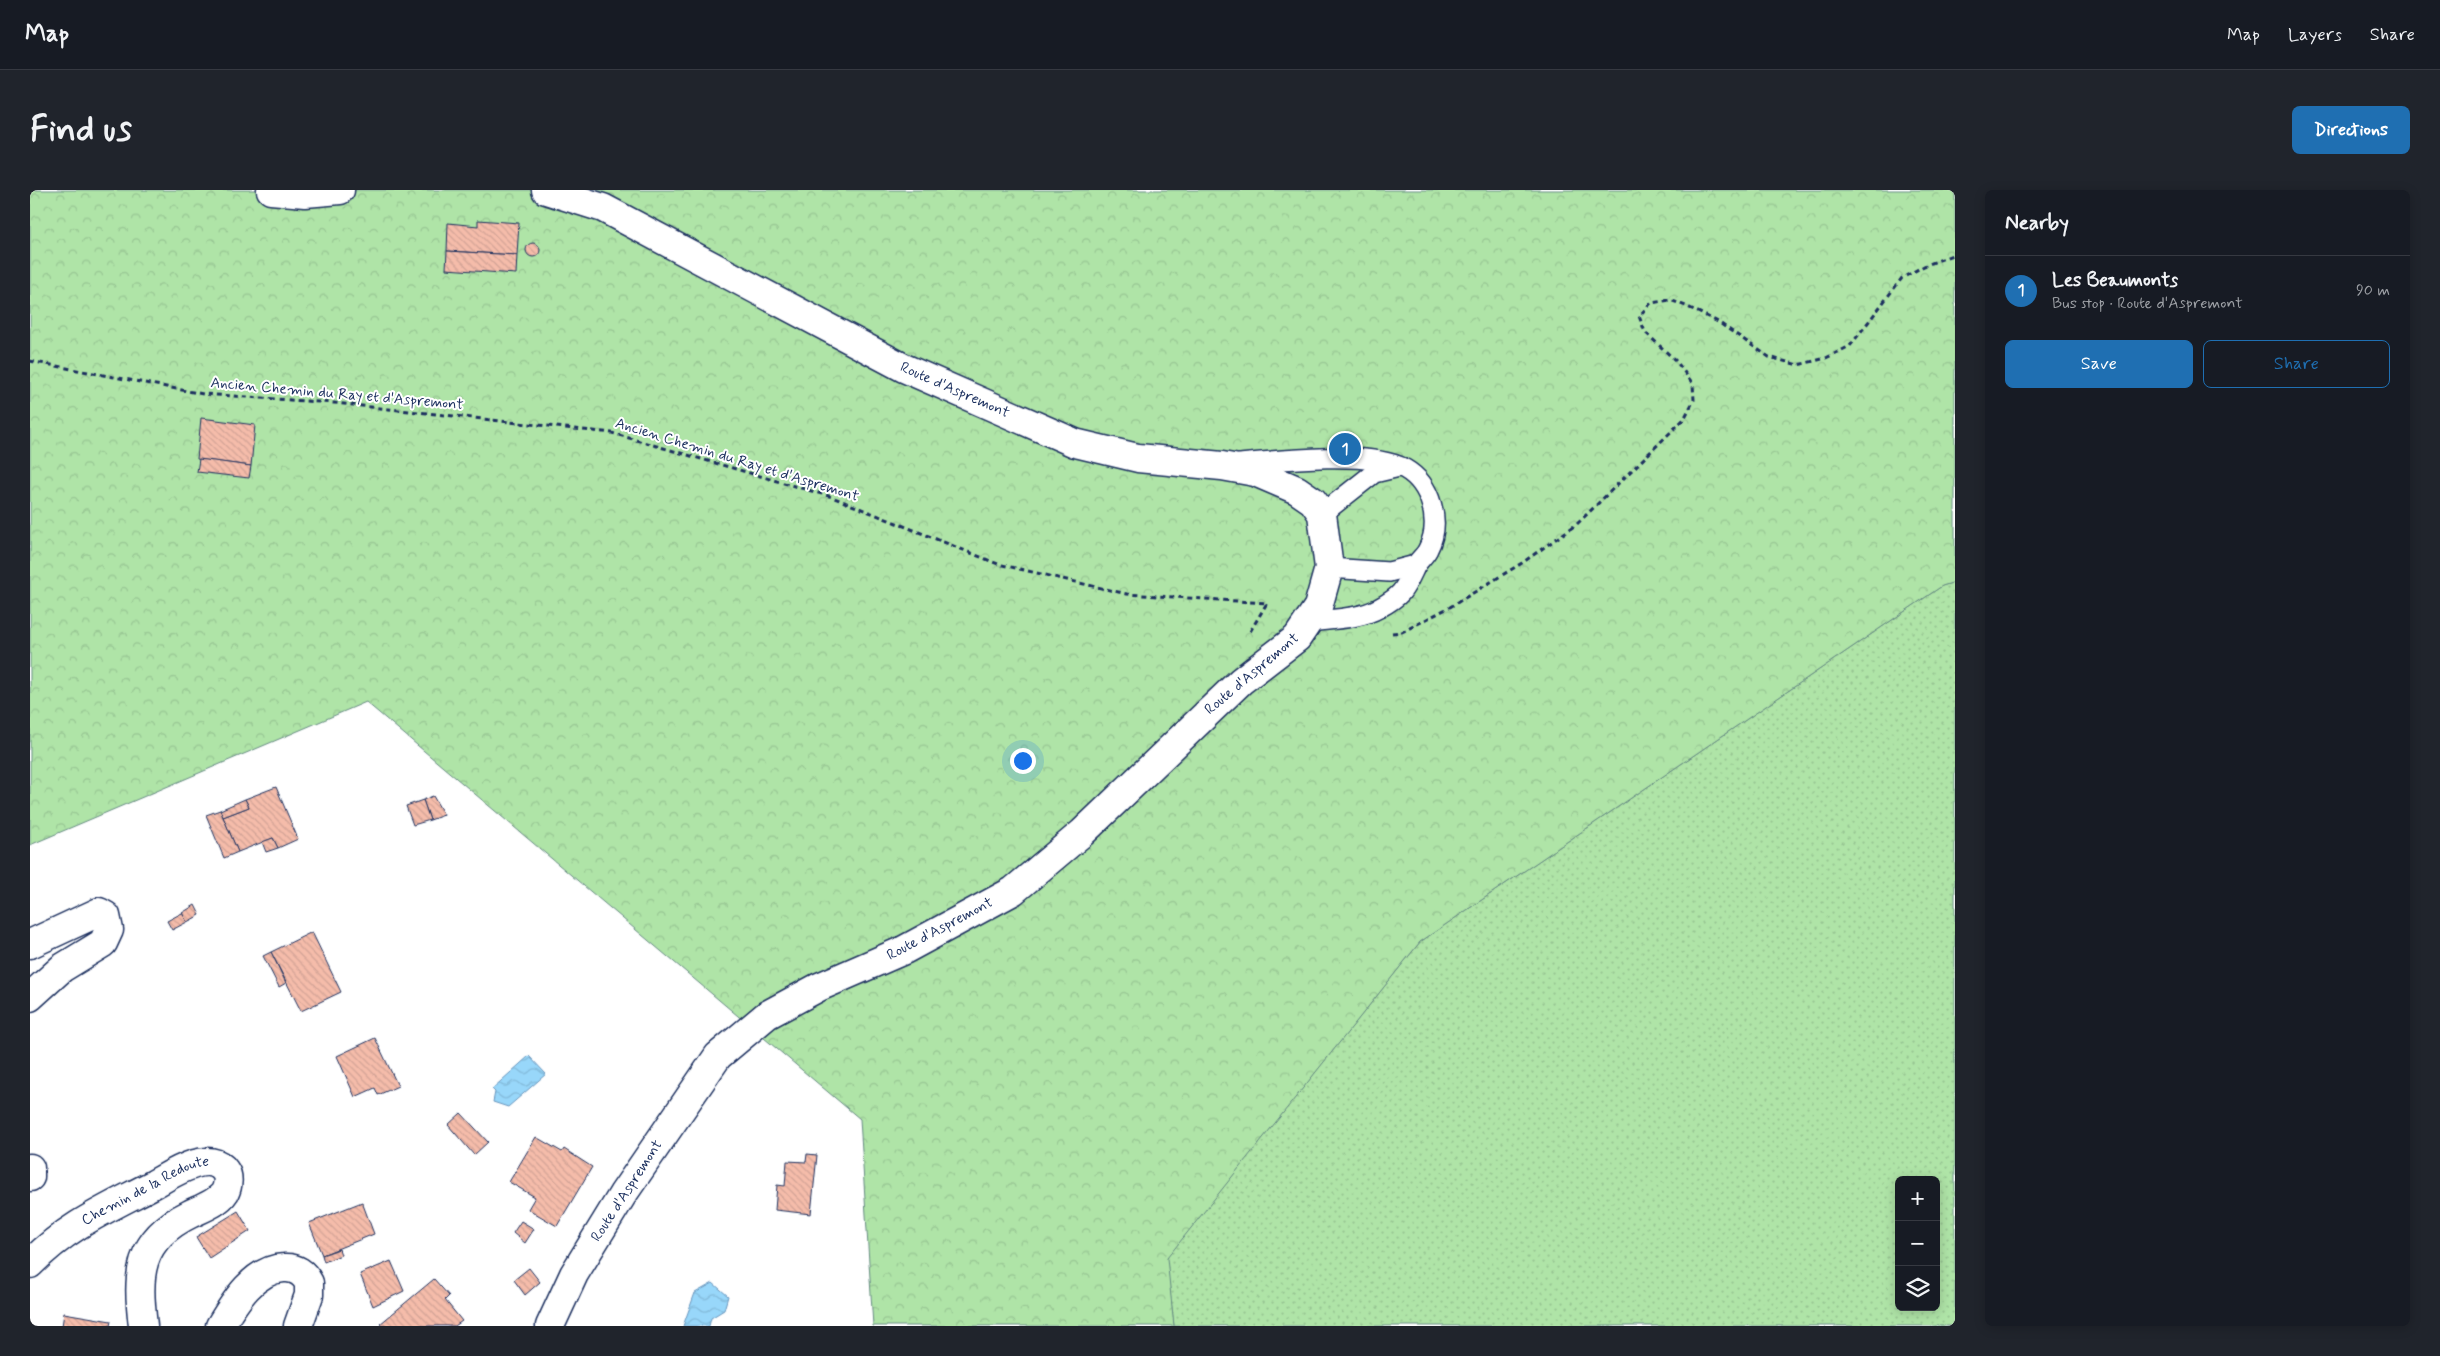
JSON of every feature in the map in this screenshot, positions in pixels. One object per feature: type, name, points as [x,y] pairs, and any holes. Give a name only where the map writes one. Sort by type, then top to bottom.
[{"type":"street","points":[[272,190],[306,193],[340,190]]},
{"type":"street","name":"Route d'Aspremont","points":[[546,190],[603,208],[904,368],[1075,443],[1138,458],[1222,466],[1255,472],[1297,490],[1313,501],[1322,514],[1329,568],[1318,607],[1297,638],[1241,682],[1082,833],[1013,891],[904,950],[819,987],[767,1015],[718,1056],[618,1202],[574,1274],[550,1326]]},
{"type":"street","points":[[30,944],[99,912],[106,916],[109,930],[103,942],[62,968],[30,997]]},
{"type":"street","name":"Chemin de la Redoute","points":[[30,1264],[65,1232],[108,1206],[186,1167],[208,1161],[219,1164],[227,1172],[228,1182],[224,1192],[210,1204],[180,1219],[157,1237],[146,1254],[139,1279],[143,1326]]},
{"type":"street","points":[[30,1168],[30,1177]]},
{"type":"street","points":[[220,1326],[233,1305],[257,1278],[275,1269],[289,1268],[301,1272],[310,1283],[309,1295],[298,1326]]},
{"type":"lane","points":[[1222,466],[1320,458],[1370,461],[1404,468],[1416,477],[1424,487],[1433,510],[1433,536],[1429,548],[1416,565],[1410,583],[1401,593],[1377,610],[1309,622]]},
{"type":"lane","points":[[1322,514],[1374,473],[1388,468],[1404,468]]},
{"type":"lane","points":[[1329,568],[1389,572],[1416,565]]},
{"type":"path","points":[[1383,635],[1402,632],[1450,607],[1522,563],[1577,524],[1684,419],[1694,400],[1693,384],[1676,361],[1645,332],[1639,316],[1651,303],[1670,300],[1686,306],[1718,322],[1769,357],[1798,365],[1826,358],[1850,346],[1902,278],[1924,266],[1955,254]]},
{"type":"path","name":"Ancien Chemin du Ray et d'Aspremont","points":[[30,361],[203,394],[334,403],[612,433],[832,497],[998,564],[1127,594],[1267,603],[1247,636]]},
{"type":"green space","points":[[30,190],[1955,190],[1955,582],[1942,586],[1420,942],[1167,1258],[1174,1326],[873,1326],[860,1119],[366,702],[30,845]]},
{"type":"green space","points":[[1955,582],[1955,1326],[1174,1326],[1166,1258],[1420,942],[1942,586]]},
{"type":"water","points":[[529,1056],[546,1074],[508,1107],[493,1102],[495,1092],[492,1089]]},
{"type":"water","points":[[713,1283],[728,1296],[724,1310],[711,1318],[709,1326],[683,1326],[695,1293]]},
{"type":"building","points":[[478,220],[519,223],[517,255],[447,251],[448,223],[478,226]]},
{"type":"building","points":[[533,243],[538,245],[540,250],[538,255],[533,257],[528,255],[526,250],[528,245]]},
{"type":"building","points":[[447,251],[517,255],[516,274],[446,269]]},
{"type":"building","points":[[201,418],[255,425],[251,466],[197,459]]},
{"type":"building","points":[[199,459],[251,466],[249,478],[197,472]]},
{"type":"building","points":[[276,787],[298,839],[278,848],[273,838],[238,852],[223,817],[249,807],[245,799]]},
{"type":"building","points":[[433,796],[444,815],[430,820],[423,800]]},
{"type":"building","points":[[245,799],[249,807],[223,817],[220,810]]},
{"type":"building","points":[[423,800],[430,820],[413,825],[406,806]]},
{"type":"building","points":[[220,810],[238,852],[224,858],[206,815]]},
{"type":"building","points":[[273,838],[278,848],[266,852],[262,842]]},
{"type":"building","points":[[195,905],[200,915],[187,922],[182,913]]},
{"type":"building","points":[[182,913],[187,922],[172,930],[167,921]]},
{"type":"building","points":[[312,932],[341,992],[301,1011],[271,952]]},
{"type":"building","points":[[271,952],[286,983],[279,987],[263,956]]},
{"type":"building","points":[[375,1038],[398,1086],[378,1095],[375,1088],[355,1097],[337,1056]]},
{"type":"building","points":[[461,1113],[488,1142],[474,1155],[448,1125]]},
{"type":"building","points":[[536,1137],[562,1152],[564,1149],[592,1167],[557,1226],[528,1209],[535,1197],[509,1182]]},
{"type":"building","points":[[807,1154],[817,1155],[811,1214],[775,1210],[777,1185],[785,1186],[787,1161],[806,1162]]},
{"type":"building","points":[[362,1202],[374,1234],[322,1255],[309,1223]]},
{"type":"building","points":[[238,1211],[250,1231],[209,1258],[196,1237]]},
{"type":"building","points":[[521,1221],[534,1229],[525,1243],[513,1233]]},
{"type":"building","points":[[339,1249],[341,1255],[324,1262],[322,1255]]},
{"type":"building","points":[[391,1261],[404,1291],[373,1306],[360,1274]]},
{"type":"building","points":[[529,1268],[540,1282],[525,1295],[514,1280]]},
{"type":"building","points":[[434,1279],[449,1296],[445,1300],[462,1321],[455,1326],[382,1326],[380,1324]]},
{"type":"building","points":[[64,1313],[111,1321],[110,1326],[62,1326]]},
{"type":"place","name":"Les Beaumonts","points":[[1345,449]]}]
